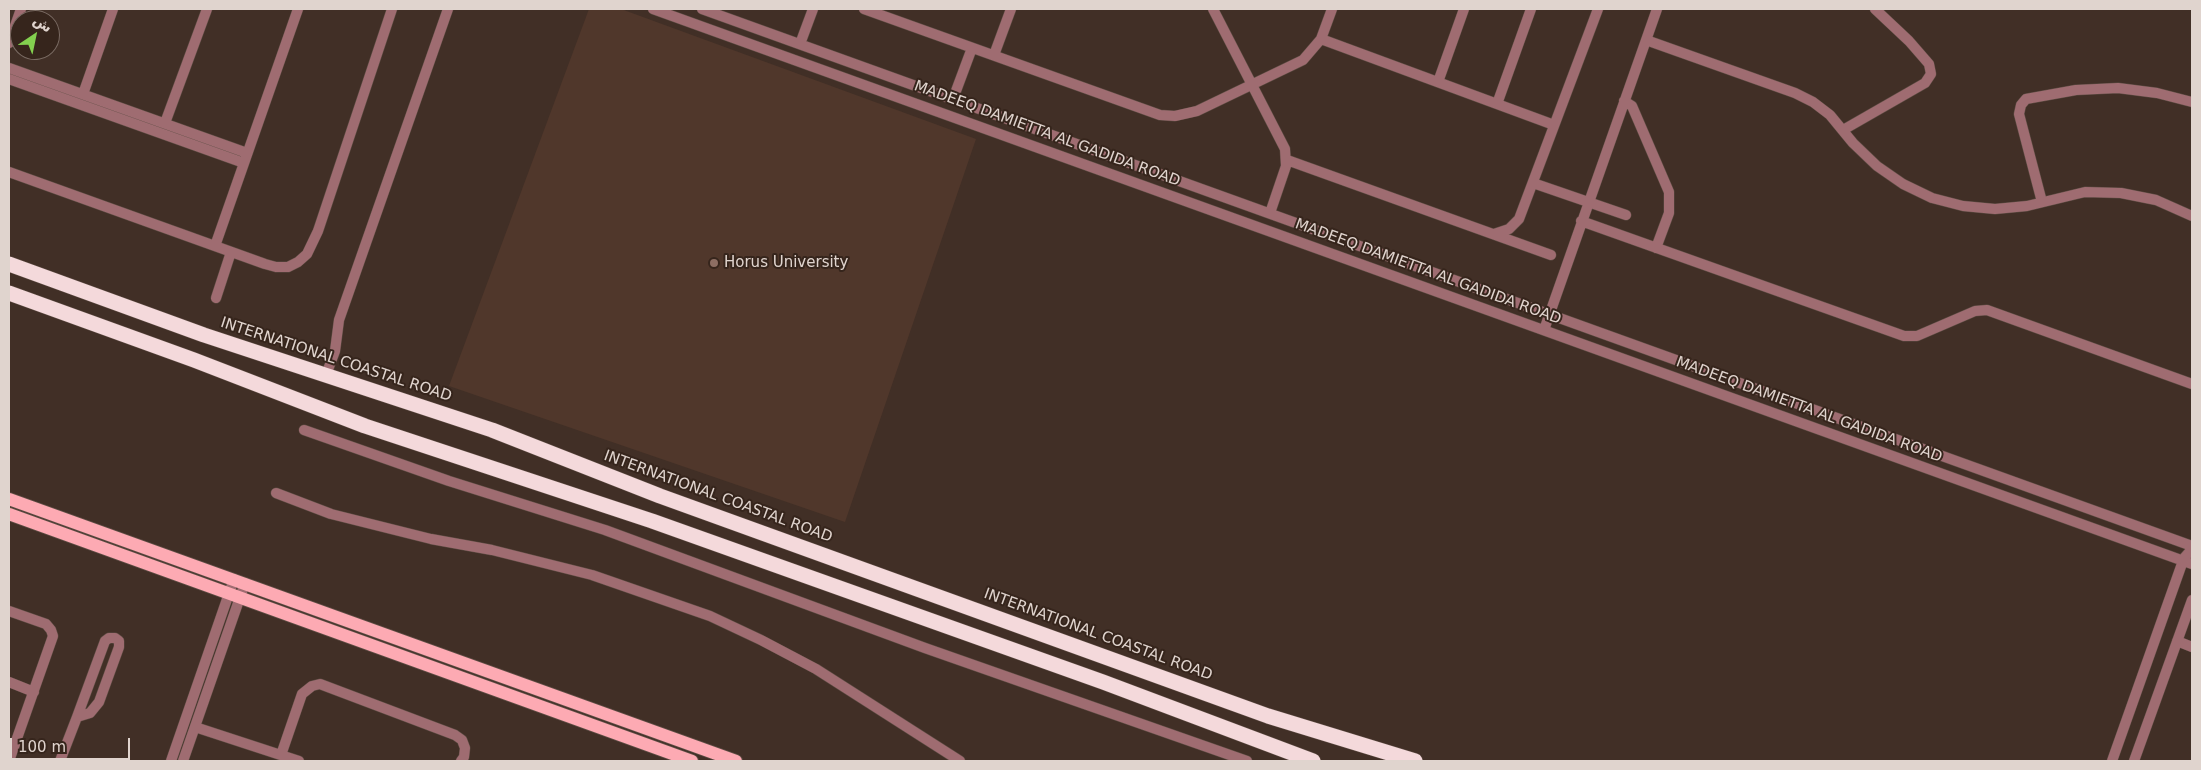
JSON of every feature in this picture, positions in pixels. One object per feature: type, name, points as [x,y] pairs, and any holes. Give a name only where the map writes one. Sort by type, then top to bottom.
[{"type":"highway","name":"INTERNATIONAL COASTAL ROAD","points":[[9,264],[204,334],[484,428],[660,496],[1259,712],[1415,761]]},
{"type":"highway","points":[[9,293],[194,360],[365,426],[652,521],[1086,676],[1313,761]]},
{"type":"main road","points":[[9,499],[736,761]]},
{"type":"main road","points":[[9,514],[692,761]]},
{"type":"street","points":[[9,43],[21,9]]},
{"type":"street","points":[[83,94],[113,9]]},
{"type":"street","points":[[165,124],[207,9]]},
{"type":"street","points":[[215,246],[298,9]]},
{"type":"street","points":[[9,172],[276,267],[288,266],[298,262],[307,254],[318,231],[392,9]]},
{"type":"street","points":[[326,374],[335,351],[339,320],[448,9]]},
{"type":"street","name":"MADEEQ DAMIETTA AL GADIDA ROAD","points":[[653,9],[2187,563]]},
{"type":"street","name":"MADEEQ DAMIETTA AL GADIDA ROAD","points":[[702,9],[2165,536],[2192,548]]},
{"type":"street","points":[[800,44],[813,9]]},
{"type":"street","points":[[864,9],[1160,115],[1168,116],[1183,116],[1197,112],[1303,60],[1321,39],[1332,9]]},
{"type":"street","points":[[994,55],[1011,9]]},
{"type":"street","points":[[1213,9],[1284,144],[1287,160],[1270,213]]},
{"type":"street","points":[[1438,82],[1464,9]]},
{"type":"street","points":[[1497,104],[1531,9]]},
{"type":"street","points":[[1493,234],[1505,232],[1517,223],[1598,9]]},
{"type":"street","points":[[1544,330],[1587,202],[1657,9]]},
{"type":"street","points":[[1843,130],[1925,83],[1931,74],[1929,64],[1909,40],[1875,9]]},
{"type":"street","points":[[1321,39],[1554,126]]},
{"type":"street","points":[[1646,40],[1804,97],[1830,115],[1865,155],[1889,176],[1932,198],[1963,206],[2011,208],[2086,192],[2125,193],[2156,200],[2192,216]]},
{"type":"street","points":[[953,99],[972,48]]},
{"type":"street","points":[[9,68],[165,124],[246,158]]},
{"type":"street","points":[[9,79],[246,158]]},
{"type":"street","points":[[2042,202],[2019,114],[2021,105],[2026,99],[2076,90],[2118,88],[2157,93],[2192,102]]},
{"type":"street","points":[[1624,101],[1632,106],[1669,192],[1669,213],[1656,248]]},
{"type":"street","points":[[1287,160],[1551,255]]},
{"type":"street","points":[[1533,183],[1626,216]]},
{"type":"street","points":[[1196,204],[1201,188]]},
{"type":"street","points":[[1581,221],[1904,336],[1917,336],[1975,311],[1987,310],[2192,384]]},
{"type":"street","points":[[216,298],[231,252]]},
{"type":"street","points":[[1842,439],[1848,422]]},
{"type":"street","points":[[304,430],[449,481],[605,530],[915,644],[1247,761]]},
{"type":"street","points":[[276,493],[330,514],[430,539],[492,550],[592,575],[710,616],[816,669],[960,761]]},
{"type":"street","points":[[2159,553],[2165,536]]},
{"type":"street","points":[[2112,761],[2187,563],[2185,555],[2192,548]]},
{"type":"street","points":[[183,761],[239,581]]},
{"type":"street","points":[[171,761],[235,595]]},
{"type":"street","points":[[2134,761],[2192,600]]},
{"type":"street","points":[[9,611],[46,624],[53,633],[52,642],[10,761]]},
{"type":"street","points":[[60,761],[105,641],[109,638],[114,638],[119,641],[119,647],[100,702],[90,713],[77,717]]},
{"type":"street","points":[[2177,641],[2192,647]]},
{"type":"street","points":[[9,682],[34,692]]},
{"type":"street","points":[[282,755],[302,694],[312,686],[320,684],[455,735],[462,740],[465,748],[464,757],[460,761]]},
{"type":"street","points":[[195,727],[299,761]]},
{"type":"shaded area","name":"Horus University","points":[[589,9],[621,9],[976,139],[845,522],[449,386]]},
{"type":"place","name":"Horus University","points":[[714,263]]}]
